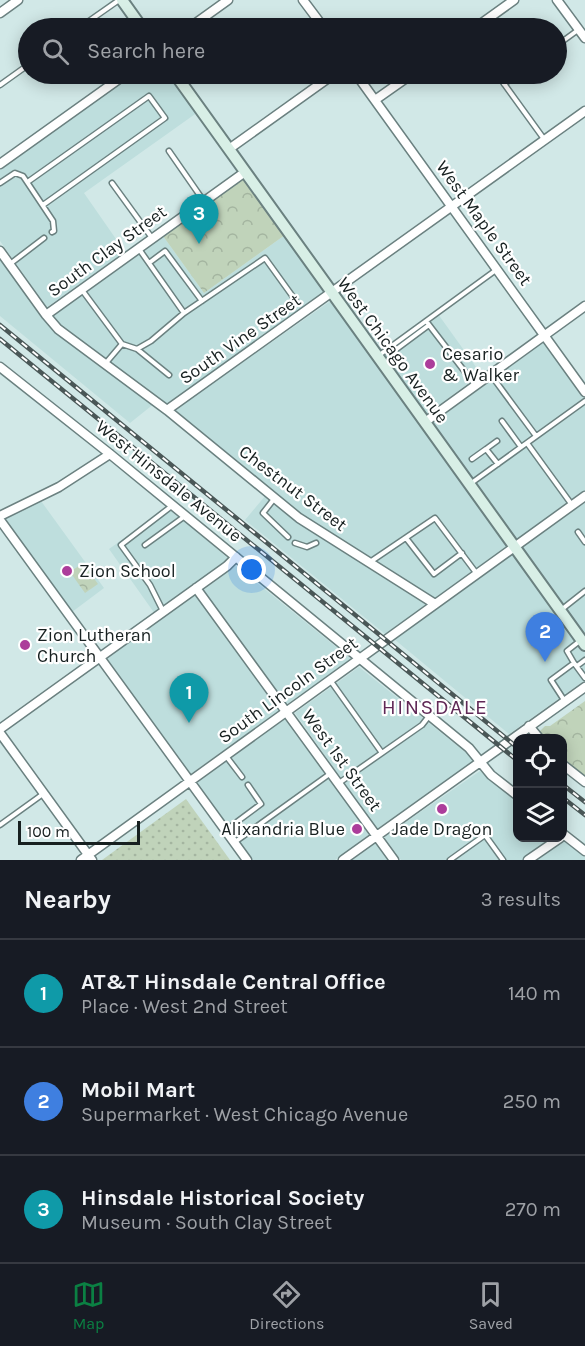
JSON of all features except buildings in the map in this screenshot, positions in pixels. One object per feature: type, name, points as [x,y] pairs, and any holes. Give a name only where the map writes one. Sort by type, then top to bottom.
[{"type":"main road","points":[[121,0],[134,18]]},
{"type":"main road","name":"West Chicago Avenue","points":[[182,84],[583,643]]},
{"type":"street","points":[[0,13],[18,0]]},
{"type":"street","points":[[203,18],[228,0]]},
{"type":"street","points":[[303,0],[316,18]]},
{"type":"street","points":[[489,18],[514,0]]},
{"type":"street","points":[[557,0],[585,38]]},
{"type":"street","points":[[0,164],[112,84]]},
{"type":"street","points":[[229,149],[320,84]]},
{"type":"street","name":"West Maple Street","points":[[363,84],[585,392]]},
{"type":"street","points":[[375,100],[398,84]]},
{"type":"street","name":"South Vine Street","points":[[167,410],[585,111]]},
{"type":"street","name":"South Clay Street","points":[[46,315],[245,172]]},
{"type":"street","name":"Chestnut Street","points":[[3,259],[58,329],[167,410],[299,518],[435,604]]},
{"type":"street","points":[[425,422],[585,306]]},
{"type":"street","name":"West Hinsdale Avenue","points":[[0,367],[110,453],[469,748],[491,775],[513,792]]},
{"type":"street","points":[[110,453],[75,478],[0,518],[247,860]]},
{"type":"street","name":"South Lincoln Street","points":[[87,858],[189,781],[585,495]]},
{"type":"street","points":[[87,858],[0,731],[236,557]]},
{"type":"street","name":"West 1st Street","points":[[196,588],[394,860]]},
{"type":"street","points":[[346,859],[585,687]]},
{"type":"street","points":[[529,726],[536,734]]},
{"type":"street","points":[[567,768],[585,782]]},
{"type":"street","points":[[567,838],[585,851]]},
{"type":"street","points":[[528,860],[552,842]]},
{"type":"lane","points":[[94,18],[121,0]]},
{"type":"lane","points":[[567,38],[579,30]]},
{"type":"lane","points":[[0,85],[18,72]]},
{"type":"lane","points":[[504,84],[544,140]]},
{"type":"lane","points":[[29,182],[149,96],[165,118],[43,205]]},
{"type":"lane","points":[[169,151],[204,201]]},
{"type":"lane","points":[[0,183],[15,173],[23,176],[53,221],[54,231],[52,232]]},
{"type":"lane","points":[[112,183],[153,238]]},
{"type":"lane","points":[[3,259],[45,238]]},
{"type":"lane","points":[[138,249],[184,313]]},
{"type":"lane","points":[[149,263],[165,251],[202,301]]},
{"type":"lane","points":[[137,349],[151,341],[184,313],[265,258],[296,302],[277,314]]},
{"type":"lane","points":[[378,356],[428,323],[497,269]]},
{"type":"lane","points":[[82,289],[123,344],[137,349],[169,375]]},
{"type":"lane","points":[[428,323],[475,386]]},
{"type":"lane","points":[[105,364],[123,344]]},
{"type":"lane","points":[[491,375],[536,436]]},
{"type":"lane","points":[[470,484],[585,400]]},
{"type":"lane","points":[[502,421],[521,447]]},
{"type":"lane","points":[[472,459],[497,441]]},
{"type":"lane","points":[[527,443],[572,505]]},
{"type":"lane","points":[[486,449],[498,464]]},
{"type":"lane","points":[[275,499],[262,513],[288,537]]},
{"type":"lane","points":[[163,612],[150,585],[121,544],[173,505]]},
{"type":"lane","points":[[145,545],[186,516]]},
{"type":"lane","points":[[370,563],[435,518],[477,573]]},
{"type":"lane","points":[[578,532],[585,542]]},
{"type":"lane","points":[[406,538],[434,574],[462,553]]},
{"type":"lane","points":[[295,543],[307,547],[316,543]]},
{"type":"lane","points":[[560,610],[585,591]]},
{"type":"lane","points":[[583,643],[567,652],[585,678]]},
{"type":"lane","points":[[564,701],[551,680],[585,660]]},
{"type":"lane","points":[[330,680],[382,753]]},
{"type":"lane","points":[[338,783],[422,725],[429,716]]},
{"type":"lane","points":[[226,756],[242,777]]},
{"type":"lane","points":[[234,843],[331,773]]},
{"type":"lane","points":[[225,830],[261,804],[248,785]]},
{"type":"lane","points":[[0,825],[44,794]]},
{"type":"lane","points":[[450,860],[485,835],[503,860]]},
{"type":"shaded area","points":[[119,84],[177,84],[198,112],[84,193],[125,252],[47,307],[0,241],[0,170]]},
{"type":"shaded area","points":[[285,235],[326,291],[167,404],[62,326],[53,316],[163,236],[204,293]]},
{"type":"shaded area","points":[[0,257],[41,316],[155,403],[130,423],[0,316]]},
{"type":"shaded area","points":[[332,300],[510,545],[434,599],[305,518],[173,411]]},
{"type":"shaded area","points":[[438,314],[481,374],[424,416],[381,356]]},
{"type":"shaded area","points":[[544,342],[585,399],[585,639],[433,423]]},
{"type":"shaded area","points":[[266,495],[429,604],[385,634],[245,520]]},
{"type":"shaded area","name":"Zion School","points":[[41,501],[104,588],[72,612],[5,519]]},
{"type":"shaded area","points":[[168,507],[230,560],[155,614],[109,549]]},
{"type":"shaded area","points":[[515,552],[585,651],[585,680],[509,734],[394,639]]},
{"type":"shaded area","points":[[236,566],[351,659],[287,704],[203,590]]},
{"type":"shaded area","points":[[197,594],[280,710],[188,776],[104,660]]},
{"type":"shaded area","points":[[359,667],[475,760],[377,829],[295,713]]},
{"type":"shaded area","points":[[287,717],[371,834],[335,860],[248,860],[193,785]]},
{"type":"shaded area","points":[[480,771],[513,799],[513,842],[565,842],[585,857],[585,860],[401,860],[384,837]]},
{"type":"shaded area","points":[[376,843],[389,860],[352,860]]},
{"type":"green space","points":[[244,178],[285,235],[204,293],[163,236]]},
{"type":"green space","points":[[83,563],[98,584],[85,593],[70,572]]},
{"type":"green space","points":[[585,701],[585,778],[567,762],[567,734],[541,734],[539,732],[545,726],[550,726]]},
{"type":"green space","points":[[186,799],[230,860],[102,860]]},
{"type":"railway","points":[[0,325],[513,744]]},
{"type":"railway","points":[[0,339],[513,757]]},
{"type":"railway","points":[[567,788],[585,802]]},
{"type":"railway","points":[[567,801],[585,815]]},
{"type":"place","name":"Hinsdale Historical Society","points":[[199,244]]},
{"type":"place","name":"Cesario & Walker","points":[[430,364]]},
{"type":"place","name":"Zion School","points":[[67,571]]},
{"type":"place","name":"Zion Lutheran Church","points":[[25,645]]},
{"type":"place","name":"Mobil Mart","points":[[545,662]]},
{"type":"place","name":"AT&T Hinsdale Central Office","points":[[189,723]]},
{"type":"place","name":"Jade Dragon","points":[[442,809]]},
{"type":"place","name":"Alixandria Blue","points":[[357,829]]},
{"type":"district","name":"HINSDALE","points":[[435,707]]}]
